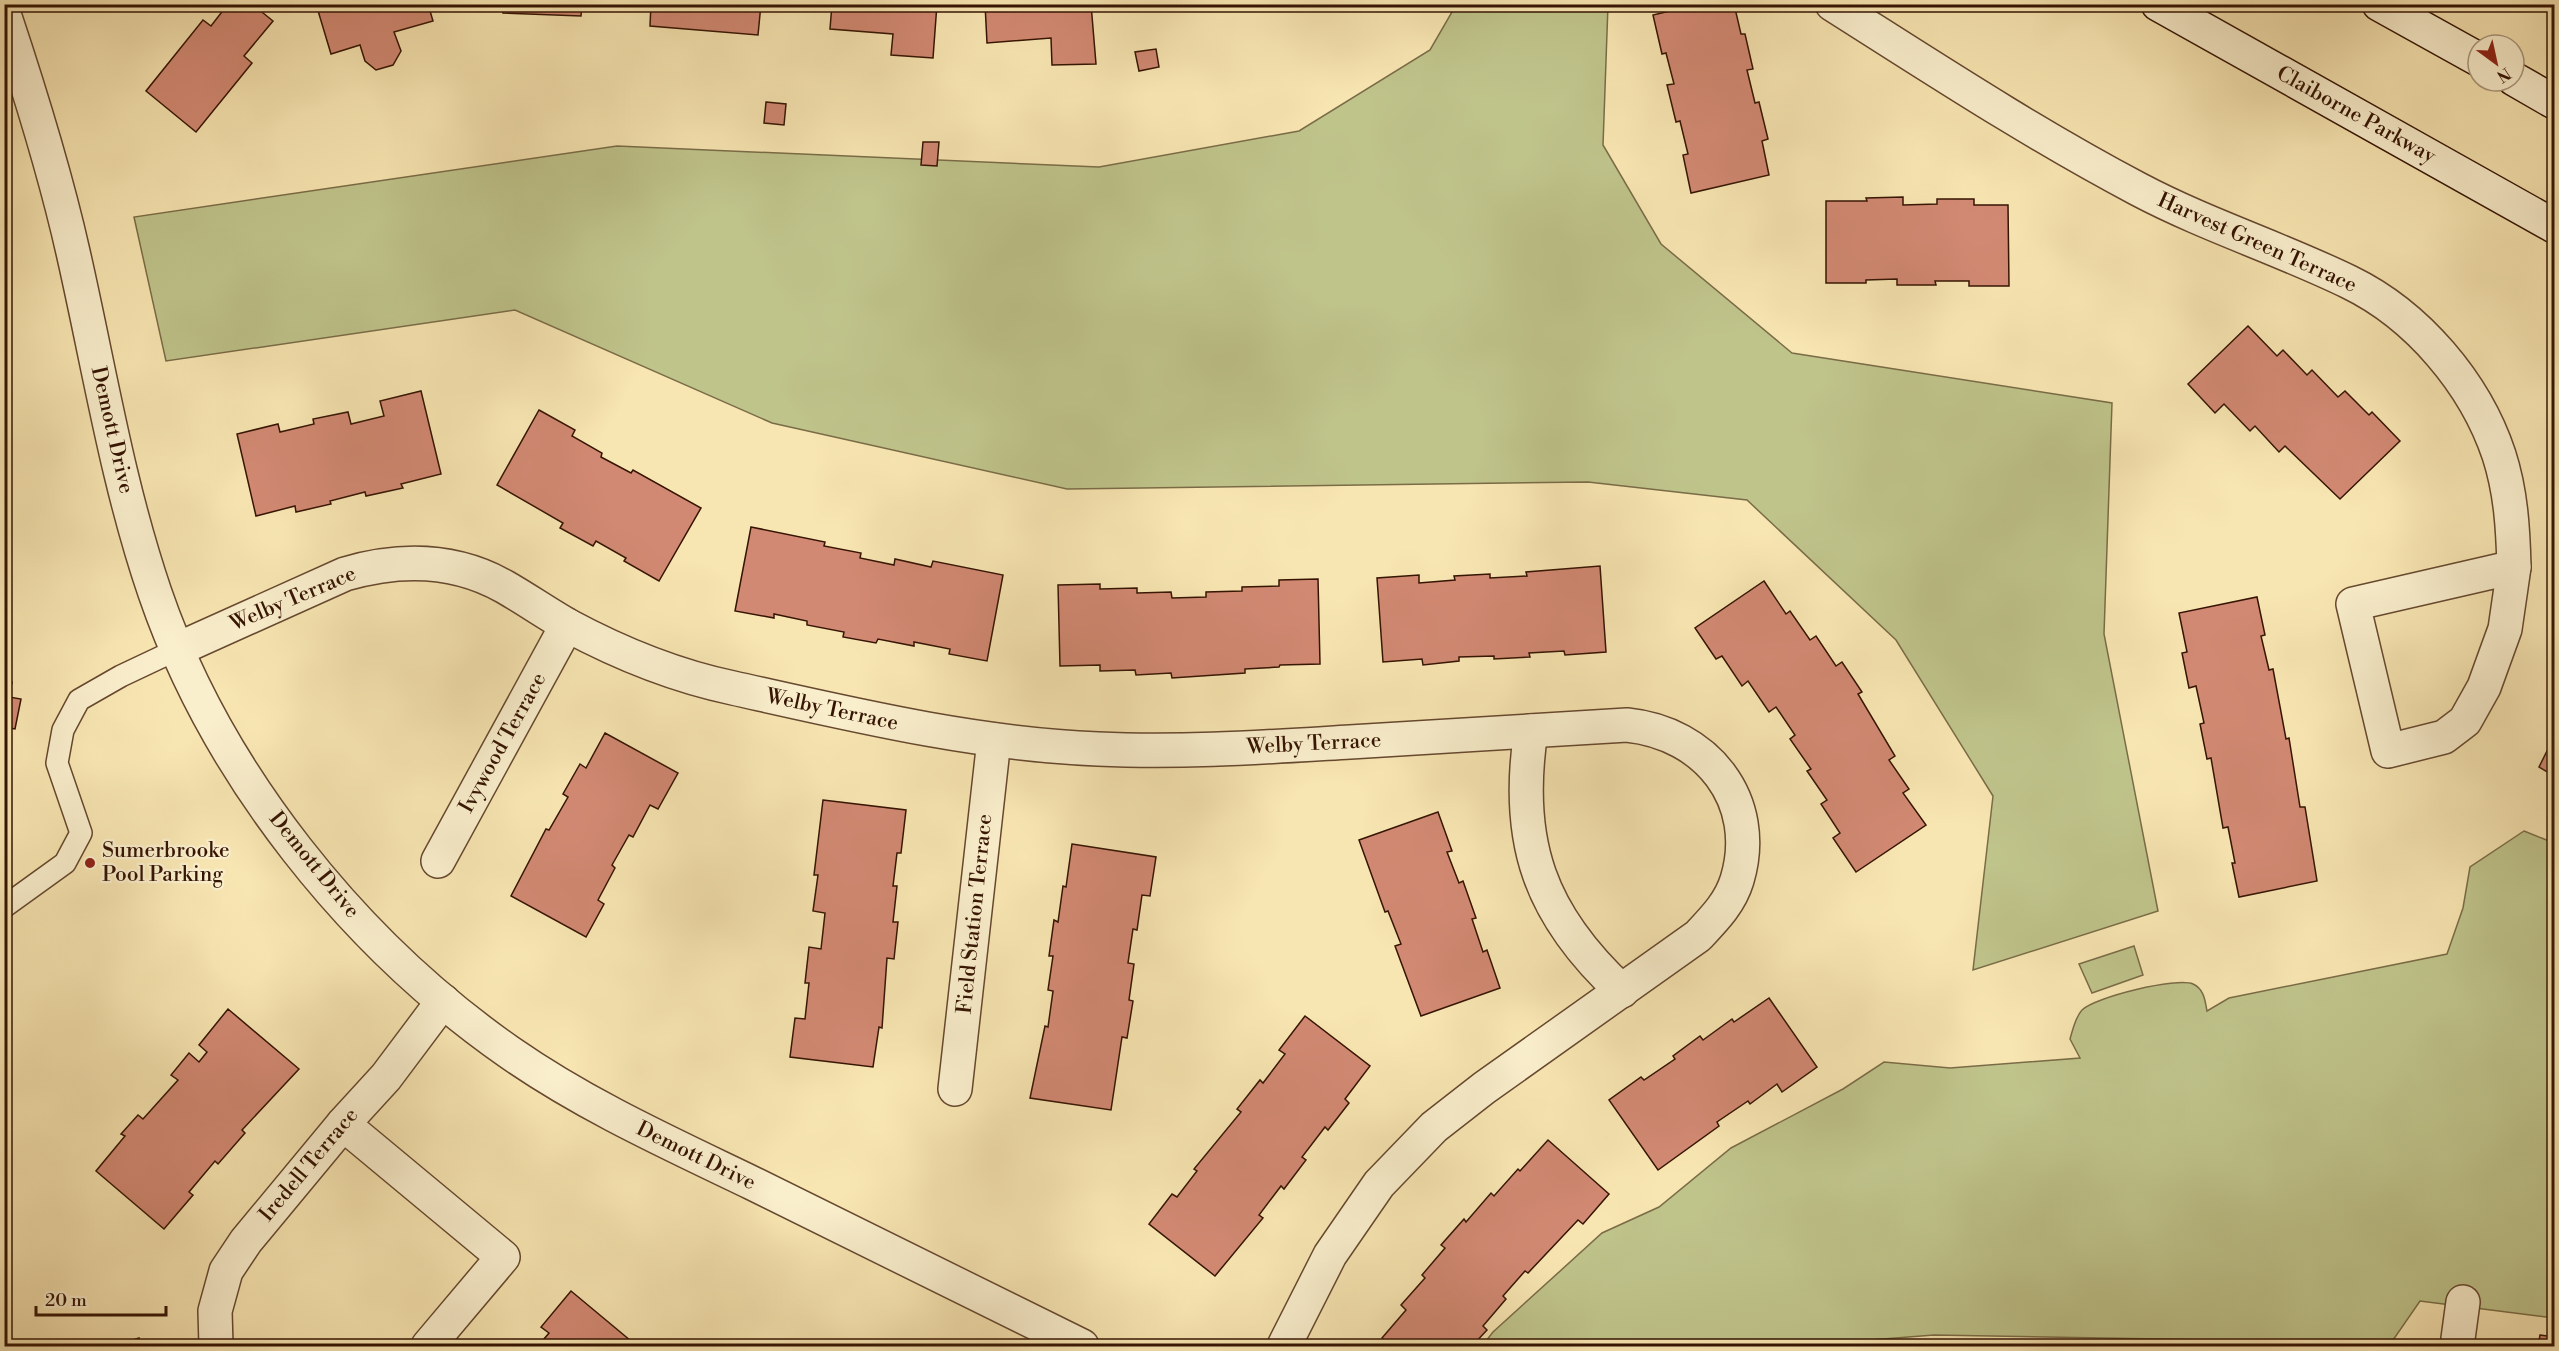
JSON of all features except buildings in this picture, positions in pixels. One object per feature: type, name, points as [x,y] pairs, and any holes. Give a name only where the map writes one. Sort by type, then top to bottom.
[{"type":"street","name":"Harvest Green Terrace","points":[[1832,4],[1874,16],[2061,148],[2175,208],[2350,283],[2398,314],[2443,356],[2475,403],[2499,455],[2512,513],[2514,567],[2505,629],[2484,687],[2465,720],[2444,737],[2388,751],[2353,604],[2514,567]]},
{"type":"street","name":"Claiborne Parkway","points":[[2158,4],[2554,226]]},
{"type":"street","points":[[2379,4],[2466,52]]},
{"type":"street","name":"Demott Drive","points":[[4,14],[50,158],[70,238],[106,412],[135,528],[154,592],[187,677],[227,746],[268,809],[314,871],[366,930],[442,1001],[509,1052],[593,1105],[1082,1347]]},
{"type":"street","points":[[2526,86],[2554,102]]},
{"type":"street","name":"Welby Terrace","points":[[176,650],[345,574],[401,562],[441,564],[477,574],[502,585],[567,625],[637,658],[710,683],[892,723],[994,740],[1096,749],[1200,751],[1627,725],[1646,727],[1665,733],[1690,745],[1709,760],[1723,778],[1736,804],[1743,831],[1742,859],[1737,882],[1725,907],[1698,936],[1484,1088],[1434,1127],[1379,1184],[1330,1255],[1284,1347]]},
{"type":"street","name":"Ivywood Terrace","points":[[438,861],[567,625]]},
{"type":"street","points":[[1531,731],[1526,766],[1525,802],[1529,838],[1539,873],[1553,906],[1572,938],[1594,965],[1622,991]]},
{"type":"street","name":"Field Station Terrace","points":[[955,1089],[994,740]]},
{"type":"street","name":"Iredell Terrace","points":[[216,1347],[215,1311],[226,1271],[246,1241],[343,1124],[386,1077],[442,1001]]},
{"type":"street","points":[[343,1124],[503,1257],[428,1347]]},
{"type":"street","points":[[2457,1347],[2463,1302]]},
{"type":"lane","points":[[4,906],[65,863],[81,833],[57,764],[63,730],[79,700],[121,676],[176,650]]},
{"type":"green space","points":[[1456,5],[1608,5],[1603,145],[1661,244],[1792,353],[2112,403],[2104,634],[2158,911],[1973,970],[1993,796],[1896,640],[1747,500],[1588,482],[1067,489],[772,423],[515,310],[166,361],[134,217],[617,146],[1099,167],[1299,131],[1430,50]]},
{"type":"green space","points":[[2524,831],[2554,843],[2554,1318],[2420,1301],[2391,1343],[1934,1335],[1832,1343],[1821,1346],[1482,1346],[1493,1332],[1602,1233],[1659,1207],[1731,1148],[1843,1089],[1884,1062],[1950,1068],[2080,1058],[2070,1039],[2080,1013],[2090,1005],[2119,994],[2171,983],[2193,984],[2202,992],[2207,1011],[2229,998],[2447,954],[2463,908],[2470,867]]},
{"type":"green space","points":[[2134,946],[2143,975],[2092,993],[2079,964]]},
{"type":"place","name":"Sumerbrooke Pool Parking","points":[[90,863]]}]
